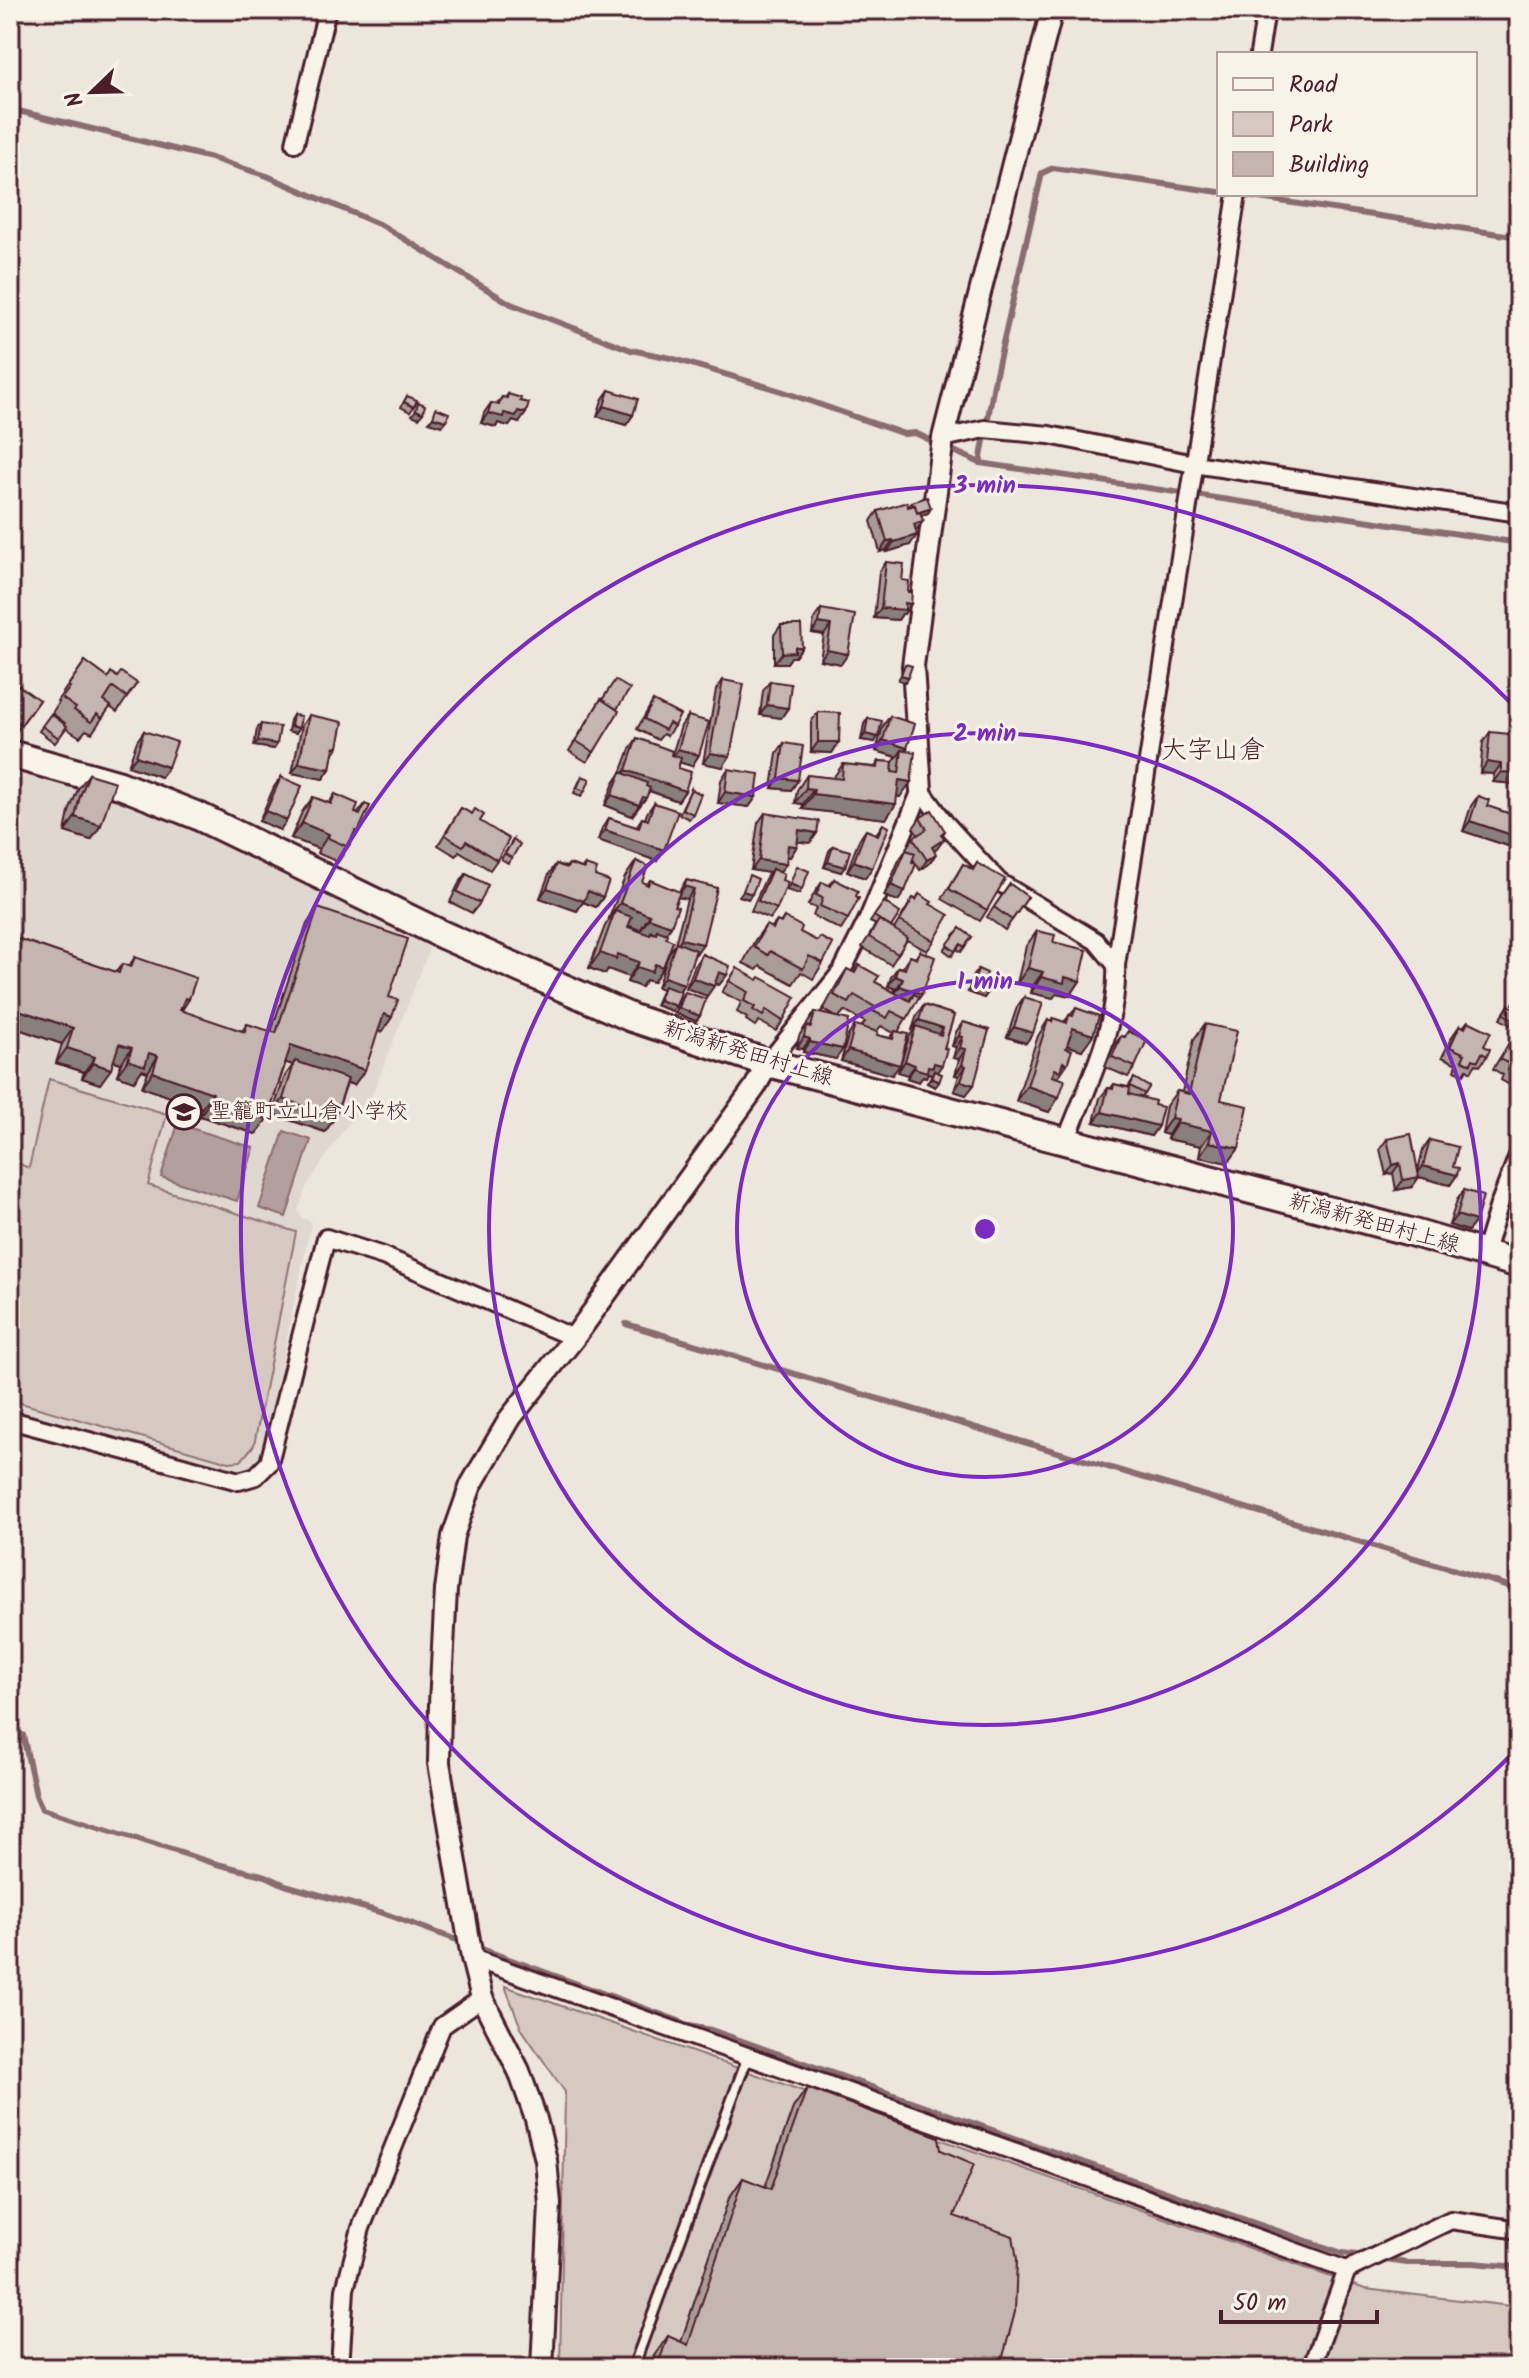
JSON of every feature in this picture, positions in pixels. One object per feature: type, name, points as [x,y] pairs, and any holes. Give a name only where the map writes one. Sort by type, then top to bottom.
[{"type":"main road","name":"新潟新発田村上線","points":[[10,754],[120,785],[198,816],[443,935],[618,1012],[768,1063],[1407,1231],[1519,1264]]},
{"type":"street","points":[[295,143],[327,10]]},
{"type":"street","points":[[542,2368],[550,2204],[546,2160],[519,2071],[482,1998],[472,1958],[439,1763],[446,1590],[453,1536],[471,1485],[511,1417],[574,1338],[755,1087],[768,1063],[842,971],[868,919],[921,790],[913,666],[943,438],[1052,10]]},
{"type":"street","points":[[1259,52],[1266,10]]},
{"type":"street","points":[[1066,1141],[1107,1035],[1117,980],[1116,965],[1237,196]]},
{"type":"street","points":[[943,438],[985,429],[1049,435],[1194,464],[1519,513]]},
{"type":"street","points":[[921,790],[945,823],[999,882],[1096,941],[1116,965]]},
{"type":"street","points":[[1484,1255],[1519,1153]]},
{"type":"street","points":[[10,1420],[239,1481],[256,1476],[269,1463],[326,1238],[383,1256],[574,1338]]},
{"type":"street","points":[[472,1958],[1347,2270]]},
{"type":"street","points":[[340,2368],[345,2289],[361,2228],[442,2026],[482,1998]]},
{"type":"street","points":[[1311,2368],[1347,2270],[1451,2220],[1519,2230]]},
{"type":"lane","points":[[633,2368],[748,2055]]},
{"type":"shaded area","name":"聖籠町立山倉小学校","points":[[10,766],[121,795],[432,942],[373,1093],[342,1132],[306,1187],[298,1211],[301,1217],[311,1222],[269,1422],[257,1465],[244,1474],[231,1473],[10,1411]]},
{"type":"shaded area","points":[[178,1124],[254,1148],[237,1201],[161,1177]]},
{"type":"shaded area","points":[[284,1131],[311,1140],[286,1217],[259,1208]]},
{"type":"green space","points":[[49,1079],[167,1114],[148,1185],[296,1232],[254,1445],[241,1461],[229,1462],[10,1400],[10,1160],[29,1168]]},
{"type":"green space","points":[[505,1986],[1365,2289],[1519,2307],[1519,2368],[560,2368],[565,2092],[521,2028]]},
{"type":"building","points":[[609,390],[638,399],[633,415],[604,406]]},
{"type":"building","points":[[508,394],[529,403],[526,413],[518,411],[516,416],[504,413],[503,417],[488,413],[491,403],[499,405],[502,397],[507,398]]},
{"type":"building","points":[[407,396],[417,400],[414,407],[404,402]]},
{"type":"building","points":[[418,402],[425,405],[423,413],[416,410]]},
{"type":"building","points":[[436,408],[449,413],[446,421],[433,417]]},
{"type":"building","points":[[927,497],[931,508],[917,513],[912,502]]},
{"type":"building","points":[[907,502],[908,507],[915,505],[923,521],[914,524],[917,535],[887,541],[878,511]]},
{"type":"building","points":[[886,562],[904,564],[902,580],[909,581],[908,592],[912,592],[911,604],[905,603],[905,610],[881,608]]},
{"type":"building","points":[[821,609],[855,615],[848,654],[827,650],[831,625],[819,623]]},
{"type":"building","points":[[781,625],[801,625],[802,647],[795,647],[795,652],[782,653]]},
{"type":"building","points":[[85,661],[108,678],[111,672],[117,677],[121,672],[137,683],[127,697],[113,687],[104,701],[111,706],[102,718],[97,714],[91,722],[62,698]]},
{"type":"building","points":[[905,664],[912,666],[908,677],[901,675]]},
{"type":"building","points":[[615,680],[630,689],[617,709],[602,700]]},
{"type":"building","points":[[723,680],[744,684],[730,756],[710,753]]},
{"type":"building","points":[[770,681],[791,684],[788,708],[767,705]]},
{"type":"building","points":[[15,683],[39,700],[21,725],[10,716],[10,691]]},
{"type":"building","points":[[601,699],[619,711],[594,752],[576,741]]},
{"type":"building","points":[[653,701],[680,715],[674,726],[669,723],[665,730],[644,719]]},
{"type":"building","points":[[818,712],[840,713],[839,742],[818,742]]},
{"type":"building","points":[[51,714],[67,726],[59,738],[42,726]]},
{"type":"building","points":[[293,715],[301,716],[299,728],[291,726]]},
{"type":"building","points":[[309,715],[343,722],[330,769],[299,763]]},
{"type":"building","points":[[688,716],[709,722],[699,755],[678,749]]},
{"type":"building","points":[[890,716],[915,724],[907,748],[883,740]]},
{"type":"building","points":[[868,718],[882,721],[878,737],[865,734]]},
{"type":"building","points":[[261,724],[280,727],[277,744],[258,741]]},
{"type":"building","points":[[144,731],[177,742],[168,767],[136,756]]},
{"type":"building","points":[[1490,732],[1519,735],[1519,773],[1501,772],[1501,764],[1487,762]]},
{"type":"building","points":[[637,738],[672,751],[671,755],[681,758],[678,768],[691,772],[685,791],[626,770]]},
{"type":"building","points":[[784,743],[803,746],[798,780],[779,778]]},
{"type":"building","points":[[902,750],[915,752],[911,782],[899,780],[896,804],[813,794],[814,789],[806,788],[807,775],[842,779],[843,764],[878,768],[879,761],[893,762],[892,772],[899,773]]},
{"type":"building","points":[[728,769],[759,774],[756,797],[725,792]]},
{"type":"building","points":[[621,772],[647,783],[646,786],[650,788],[639,805],[612,795]]},
{"type":"building","points":[[89,774],[115,782],[101,825],[75,817]]},
{"type":"building","points":[[582,776],[590,779],[585,791],[577,788]]},
{"type":"building","points":[[281,777],[302,786],[287,820],[266,811]]},
{"type":"building","points":[[691,789],[701,794],[693,814],[682,809]]},
{"type":"building","points":[[335,794],[358,804],[355,813],[360,815],[365,804],[370,806],[348,847],[328,838],[329,834],[302,823],[313,797],[331,804]]},
{"type":"building","points":[[1478,796],[1489,800],[1487,806],[1519,817],[1515,836],[1470,821]]},
{"type":"building","points":[[654,803],[678,811],[664,850],[605,830],[609,818],[639,828],[642,818],[648,820]]},
{"type":"building","points":[[461,808],[472,814],[475,809],[484,815],[480,821],[509,839],[497,860],[466,841],[463,846],[445,835]]},
{"type":"building","points":[[932,810],[945,831],[941,834],[944,839],[932,847],[936,854],[927,860],[913,838],[927,829],[920,818]]},
{"type":"building","points":[[765,813],[819,821],[817,833],[799,830],[797,846],[788,845],[786,864],[759,860]]},
{"type":"building","points":[[883,824],[889,827],[872,868],[854,861],[866,830],[878,835]]},
{"type":"building","points":[[513,840],[520,844],[512,858],[505,854]]},
{"type":"building","points":[[833,846],[850,851],[845,867],[828,862]]},
{"type":"building","points":[[906,850],[915,853],[912,862],[916,864],[905,891],[891,885]]},
{"type":"building","points":[[636,861],[648,866],[642,882],[648,885],[650,880],[680,892],[671,926],[620,903]]},
{"type":"building","points":[[977,863],[1005,879],[987,910],[949,889],[963,864],[973,870]]},
{"type":"building","points":[[556,864],[567,868],[569,864],[597,869],[595,876],[609,881],[603,897],[588,891],[584,901],[547,888]]},
{"type":"building","points":[[797,866],[809,871],[802,889],[790,884]]},
{"type":"building","points":[[772,869],[784,874],[782,880],[788,882],[777,909],[758,901]]},
{"type":"building","points":[[466,874],[488,885],[480,903],[457,892]]},
{"type":"building","points":[[749,875],[758,879],[752,894],[743,891]]},
{"type":"building","points":[[834,879],[858,891],[856,896],[859,898],[848,919],[820,906],[823,898],[816,895],[822,882],[831,886]]},
{"type":"building","points":[[686,880],[717,888],[703,944],[681,939],[694,889],[685,886]]},
{"type":"building","points":[[1010,884],[1028,897],[1012,920],[994,907]]},
{"type":"building","points":[[919,894],[949,915],[934,941],[900,921],[913,898],[916,900]]},
{"type":"building","points":[[884,902],[900,913],[891,927],[874,916]]},
{"type":"building","points":[[318,908],[408,939],[389,997],[398,1000],[392,1017],[384,1014],[365,1070],[291,1045],[267,1119],[210,1101],[213,1093],[153,1072],[158,1056],[149,1053],[145,1066],[128,1060],[132,1048],[119,1044],[111,1069],[93,1063],[95,1057],[67,1048],[73,1028],[10,1007],[10,936],[119,973],[122,964],[131,967],[135,957],[196,978],[189,999],[185,998],[180,1010],[245,1032],[247,1024],[276,1033]]},
{"type":"building","points":[[615,911],[632,917],[628,927],[650,935],[651,932],[656,934],[657,930],[673,941],[663,967],[655,964],[652,972],[637,967],[639,962],[618,954],[616,959],[600,953]]},
{"type":"building","points":[[784,917],[802,927],[800,932],[817,941],[820,937],[833,944],[823,963],[809,956],[803,969],[770,951],[768,955],[754,947],[766,925],[773,929],[777,921],[781,923]]},
{"type":"building","points":[[879,920],[908,938],[898,954],[869,937]]},
{"type":"building","points":[[960,928],[972,937],[964,947],[961,944],[955,951],[947,945]]},
{"type":"building","points":[[1037,931],[1055,935],[1053,942],[1087,950],[1080,981],[1065,977],[1064,983],[1041,977],[1043,972],[1028,968]]},
{"type":"building","points":[[676,942],[696,950],[684,984],[664,977]]},
{"type":"building","points":[[920,951],[935,957],[922,994],[900,986],[903,979],[895,976],[898,967],[905,969],[910,956],[917,959]]},
{"type":"building","points":[[702,954],[730,966],[727,975],[719,972],[714,986],[693,978]]},
{"type":"building","points":[[859,965],[879,976],[875,982],[910,1001],[914,994],[919,997],[907,1019],[891,1011],[887,1018],[854,995],[849,1003],[834,995],[847,969],[855,973]]},
{"type":"building","points":[[737,968],[796,997],[783,1021],[766,1010],[763,1016],[744,1001],[748,992],[729,981]]},
{"type":"building","points":[[978,969],[987,973],[985,979],[992,982],[988,992],[972,987]]},
{"type":"building","points":[[664,986],[681,992],[676,1006],[659,1000]]},
{"type":"building","points":[[685,992],[706,999],[700,1016],[679,1008]]},
{"type":"building","points":[[1024,997],[1043,1003],[1033,1033],[1014,1027]]},
{"type":"building","points":[[924,1005],[954,1015],[942,1065],[934,1063],[933,1067],[928,1066],[927,1072],[905,1061],[916,1026],[941,1035],[943,1028],[919,1020]]},
{"type":"building","points":[[1509,1005],[1519,1011],[1519,1023],[1504,1014]]},
{"type":"building","points":[[1076,1008],[1099,1016],[1093,1035],[1073,1028],[1066,1048],[1072,1050],[1067,1064],[1063,1062],[1060,1071],[1055,1069],[1052,1076],[1065,1080],[1059,1097],[1027,1086],[1048,1020],[1052,1022],[1053,1018],[1067,1023],[1069,1015],[1073,1016]]},
{"type":"building","points":[[815,1012],[849,1020],[843,1049],[810,1042],[804,1037],[806,1026],[811,1027]]},
{"type":"building","points":[[1468,1021],[1491,1032],[1484,1046],[1490,1049],[1487,1056],[1482,1053],[1478,1061],[1473,1059],[1471,1064],[1462,1060],[1465,1054],[1450,1047],[1460,1025],[1465,1028]]},
{"type":"building","points":[[963,1022],[989,1030],[974,1085],[961,1081],[966,1066],[962,1065],[966,1049],[960,1048],[963,1037],[959,1036]]},
{"type":"building","points":[[1205,1024],[1237,1031],[1221,1100],[1248,1106],[1239,1148],[1209,1142],[1212,1131],[1177,1123],[1178,1119],[1171,1118],[1177,1091],[1189,1094]]},
{"type":"building","points":[[855,1025],[893,1039],[895,1031],[908,1034],[900,1065],[848,1050]]},
{"type":"building","points":[[1128,1031],[1147,1040],[1135,1067],[1112,1057],[1121,1036],[1125,1037]]},
{"type":"building","points":[[1514,1035],[1519,1038],[1519,1076],[1508,1070],[1511,1065],[1500,1059]]},
{"type":"building","points":[[295,1061],[348,1079],[335,1117],[283,1099]]},
{"type":"building","points":[[934,1071],[942,1074],[939,1082],[931,1078]]},
{"type":"building","points":[[1134,1078],[1149,1087],[1145,1094],[1130,1086]]},
{"type":"building","points":[[1114,1084],[1130,1088],[1129,1094],[1155,1101],[1154,1105],[1163,1107],[1158,1126],[1102,1112],[1108,1088],[1113,1089]]},
{"type":"building","points":[[1411,1134],[1419,1177],[1403,1180],[1400,1163],[1393,1165],[1387,1139]]},
{"type":"building","points":[[1430,1140],[1458,1147],[1453,1167],[1459,1168],[1457,1175],[1423,1166]]},
{"type":"building","points":[[1464,1190],[1483,1196],[1476,1221],[1457,1215]]},
{"type":"building","points":[[807,2088],[939,2137],[941,2150],[974,2164],[954,2216],[1013,2236],[1017,2259],[1015,2312],[1000,2368],[657,2368],[668,2336],[688,2345],[743,2178],[771,2189]]},
{"type":"waterway","points":[[10,109],[211,158],[267,176],[383,226],[511,304],[631,350],[671,358],[781,391],[904,434],[915,433],[980,463],[1519,543]]},
{"type":"waterway","points":[[980,463],[995,378],[1042,173],[1053,168],[1217,192]]},
{"type":"waterway","points":[[1246,196],[1519,237]]},
{"type":"waterway","points":[[626,1324],[1519,1589]]},
{"type":"waterway","points":[[10,1730],[23,1735],[42,1809],[383,1913],[684,2025],[711,2030],[1342,2253],[1364,2256]]},
{"type":"waterway","points":[[1379,2259],[1519,2267]]},
{"type":"place","name":"聖籠町立山倉小学校","points":[[184,1112]]},
{"type":"district","name":"大字山倉","points":[[1213,751]]}]
